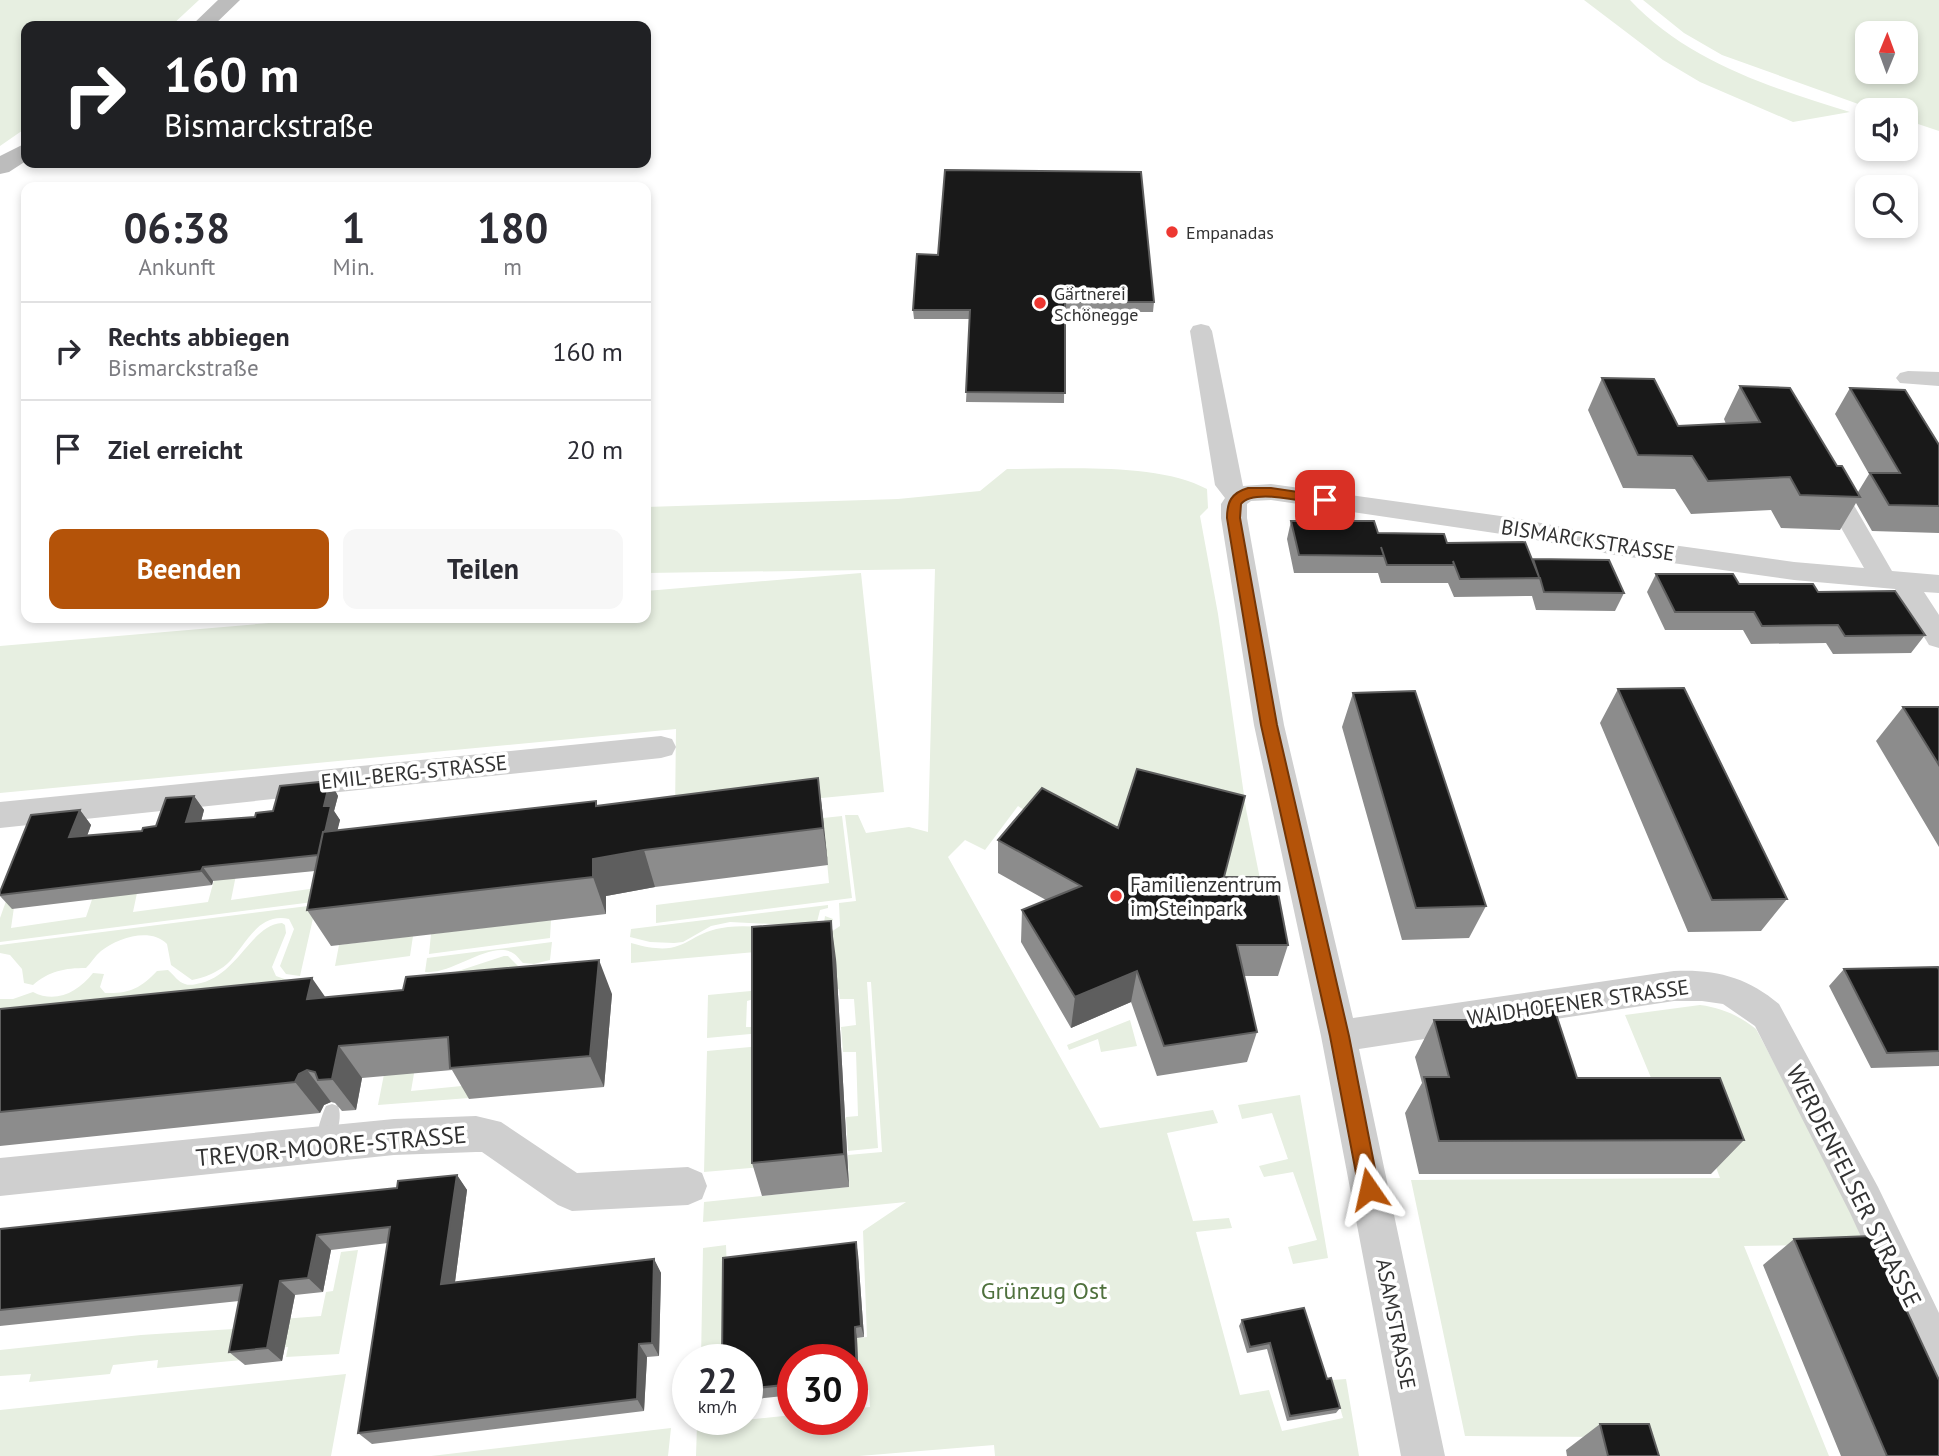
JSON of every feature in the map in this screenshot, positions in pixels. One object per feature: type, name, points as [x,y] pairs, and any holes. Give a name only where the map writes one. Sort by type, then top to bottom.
[{"type":"main road","points":[[207,21],[230,0]]},
{"type":"main road","points":[[0,167],[21,153]]},
{"type":"street","name":"ASAMSTRASSE","points":[[1201,331],[1228,485],[1238,497],[1234,504],[1234,518],[1269,725],[1339,1036],[1423,1456]]},
{"type":"street","points":[[1908,378],[1939,379]]},
{"type":"street","points":[[1819,466],[1894,582],[1939,638]]},
{"type":"street","name":"BISMARCKSTRASSE","points":[[1238,497],[1248,492],[1271,492],[1515,527],[1642,550],[1894,582],[1939,584]]},
{"type":"street","name":"EMIL-BERG-STRASSE","points":[[0,815],[661,747]]},
{"type":"street","name":"WAIDHOFENER STRASSE","points":[[1339,1036],[1697,984],[1719,987],[1747,997],[1767,1015]]},
{"type":"street","name":"WERDENFELSER STRASSE","points":[[1767,1015],[1864,1200],[1939,1358]]},
{"type":"street","name":"TREVOR-MOORE-STRASSE","points":[[0,1177],[328,1128],[394,1137],[488,1135],[572,1192],[688,1186]]},
{"type":"green space","points":[[0,0],[199,0],[176,21],[21,21],[21,131],[0,146]]},
{"type":"green space","points":[[1584,0],[1630,0],[1653,22],[1678,40],[1732,70],[1850,112],[1793,122],[1700,82],[1663,60]]},
{"type":"green space","points":[[1643,0],[1939,0],[1939,131],[1918,124],[1918,98],[1855,98],[1855,103],[1722,55],[1684,33]]},
{"type":"green space","name":"Grünzug Ost","points":[[1082,468],[1137,471],[1163,474],[1207,489],[1208,508],[1200,516],[1218,614],[1246,809],[1266,909],[1113,860],[1040,821],[1018,806],[985,850],[965,840],[948,857],[1100,1128],[1213,1110],[1218,1123],[1167,1133],[1193,1221],[1229,1218],[1232,1228],[1196,1232],[1240,1395],[1269,1390],[1282,1431],[1343,1418],[1332,1380],[1346,1379],[1359,1456],[995,1456],[994,1445],[859,1456],[696,1456],[697,1435],[763,1435],[763,1418],[777,1417],[777,1435],[868,1435],[868,1344],[806,1344],[867,1337],[863,1231],[906,1202],[703,1222],[704,1202],[849,1187],[848,1155],[882,1152],[871,982],[867,982],[878,1148],[848,1151],[846,1117],[858,1116],[856,1052],[843,1052],[841,1027],[856,1025],[854,999],[840,999],[839,989],[761,997],[747,1001],[746,1027],[761,1027],[761,1033],[707,1038],[708,995],[837,983],[825,946],[631,963],[631,943],[650,947],[675,947],[713,930],[740,926],[825,936],[840,926],[839,903],[856,901],[845,815],[858,815],[866,833],[909,827],[928,832],[935,569],[651,573],[651,507],[898,499],[980,491],[1007,469]]},
{"type":"green space","points":[[861,573],[884,792],[675,812],[676,729],[0,793],[0,646],[269,623],[651,623],[651,591]]},
{"type":"green space","points":[[842,816],[852,898],[656,923],[656,905],[829,883],[823,818]]},
{"type":"green space","points":[[21,859],[11,928],[86,917],[100,876],[137,893],[133,912],[208,902],[219,862],[239,860],[231,900],[324,887],[321,901],[0,942],[0,918]]},
{"type":"green space","points":[[316,905],[300,976],[286,974],[280,966],[294,929],[289,919],[278,918],[260,925],[223,967],[192,980],[171,965],[167,944],[152,936],[134,936],[116,942],[101,951],[86,968],[58,971],[33,985],[24,983],[22,969],[10,955],[0,953],[0,945]]},
{"type":"green space","points":[[828,905],[828,908],[820,910],[817,922],[824,923],[825,916],[833,919],[831,927],[730,922],[711,926],[683,942],[650,942],[630,937],[631,929]]},
{"type":"green space","points":[[551,920],[550,938],[429,954],[431,934]]},
{"type":"green space","points":[[282,923],[286,933],[272,967],[276,976],[290,981],[0,1009],[0,999],[13,999],[33,992],[50,997],[66,994],[81,986],[93,973],[104,974],[100,987],[105,993],[120,993],[133,989],[157,971],[168,970],[187,985],[201,983],[225,970],[262,932]]},
{"type":"green space","points":[[413,936],[410,956],[335,966],[339,945]]},
{"type":"green space","points":[[552,942],[550,960],[534,964],[523,963],[513,953],[502,950],[492,951],[447,969],[425,972],[427,958]]},
{"type":"green space","points":[[508,956],[521,969],[443,976]]},
{"type":"green space","points":[[1700,1005],[1730,1013],[1756,1029],[1871,1244],[1744,1246],[1829,1456],[1621,1456],[1615,1437],[1465,1436],[1411,1180],[1720,1178],[1690,1098],[1659,1097],[1625,1015]]},
{"type":"green space","points":[[425,1010],[411,1091],[602,1072],[469,1098],[378,1105],[396,1013]]},
{"type":"green space","points":[[1130,1020],[1137,1046],[1101,1052],[1098,1039],[1069,1050],[1067,1045]]},
{"type":"green space","points":[[761,1046],[762,1167],[704,1172],[707,1051]]},
{"type":"green space","points":[[1300,1095],[1328,1258],[1293,1264],[1288,1247],[1317,1240],[1293,1172],[1264,1177],[1259,1166],[1288,1159],[1272,1113],[1242,1119],[1238,1105]]},
{"type":"green space","points":[[726,1245],[727,1270],[743,1344],[701,1344],[703,1248]]},
{"type":"green space","points":[[358,1250],[339,1354],[286,1357],[288,1347],[246,1350],[242,1360],[157,1368],[158,1360],[113,1365],[110,1374],[29,1382],[31,1374],[0,1376],[0,1350],[141,1335],[265,1327],[269,1320],[321,1316],[326,1292],[333,1291],[341,1252]]},
{"type":"green space","points":[[346,1374],[331,1456],[0,1456],[0,1410]]},
{"type":"green space","points":[[671,1428],[668,1456],[431,1456]]},
{"type":"building","points":[[945,170],[1141,172],[1154,302],[1065,302],[1065,393],[966,392],[970,310],[913,310],[917,254],[938,255]]},
{"type":"building","points":[[1602,378],[1654,379],[1678,426],[1760,422],[1740,386],[1790,388],[1837,466],[1842,466],[1860,497],[1800,495],[1790,477],[1708,481],[1692,456],[1638,455]]},
{"type":"building","points":[[1850,388],[1905,390],[1939,445],[1939,506],[1889,505],[1870,473],[1900,473]]},
{"type":"building","points":[[1291,521],[1374,521],[1378,533],[1444,534],[1447,543],[1525,542],[1539,577],[1533,559],[1609,560],[1624,593],[1544,592],[1540,578],[1460,579],[1453,561],[1454,565],[1387,565],[1384,556],[1299,555]]},
{"type":"building","points":[[1656,574],[1733,574],[1739,584],[1813,584],[1818,592],[1895,591],[1925,635],[1845,636],[1838,625],[1762,626],[1754,612],[1675,612]]},
{"type":"building","points":[[1684,688],[1787,899],[1712,900],[1618,689]]},
{"type":"building","points":[[1415,691],[1486,906],[1416,908],[1353,693]]},
{"type":"building","points":[[1903,707],[1939,707],[1939,765]]},
{"type":"building","points":[[1137,769],[1245,796],[1224,877],[1275,877],[1288,945],[1237,945],[1257,1032],[1164,1046],[1137,971],[1075,997],[1022,910],[1081,886],[998,840],[1042,788],[1118,828]]},
{"type":"building","points":[[818,778],[823,828],[644,850],[593,859],[593,877],[307,910],[323,832],[596,801],[596,806]]},
{"type":"building","points":[[330,781],[324,806],[331,806],[318,855],[203,867],[201,871],[0,895],[31,815],[80,810],[69,837],[142,831],[143,828],[156,826],[166,798],[194,796],[186,822],[255,817],[256,813],[273,811],[280,786]]},
{"type":"building","points":[[831,921],[844,1154],[752,1163],[752,927]]},
{"type":"building","points":[[599,960],[590,1056],[450,1068],[448,1037],[339,1046],[332,1079],[318,1080],[315,1072],[307,1070],[299,1074],[295,1082],[0,1112],[0,1009],[312,978],[307,999],[403,990],[406,977]]},
{"type":"building","points":[[1938,967],[1939,1051],[1887,1053],[1844,969]]},
{"type":"building","points":[[1553,1005],[1577,1078],[1720,1078],[1744,1140],[1439,1141],[1424,1077],[1449,1077],[1434,1020],[1517,1020],[1513,1006]]},
{"type":"building","points":[[457,1175],[441,1284],[654,1259],[652,1343],[639,1344],[637,1399],[358,1433],[390,1227],[317,1235],[308,1278],[280,1281],[267,1348],[229,1352],[242,1285],[0,1310],[0,1229],[397,1188],[398,1181]]},
{"type":"building","points":[[1872,1236],[1939,1380],[1939,1456],[1887,1456],[1794,1239]]},
{"type":"building","points":[[856,1242],[861,1326],[855,1327],[856,1344],[777,1344],[777,1386],[763,1387],[763,1344],[722,1344],[723,1258]]},
{"type":"building","points":[[1304,1308],[1327,1379],[1331,1378],[1340,1408],[1290,1416],[1270,1343],[1250,1347],[1242,1320]]},
{"type":"building","points":[[1600,1424],[1649,1424],[1659,1456],[1608,1456]]},
{"type":"place","name":"Empanadas","points":[[1172,232]]},
{"type":"place","name":"Gärtnerei Schönegge","points":[[1040,303]]},
{"type":"place","name":"Familienzentrum im Steinpark","points":[[1116,896]]},
{"type":"route","points":[[1325,500],[1271,492],[1248,492],[1238,497],[1234,504],[1234,518],[1269,725],[1339,1036],[1369,1189]]}]
